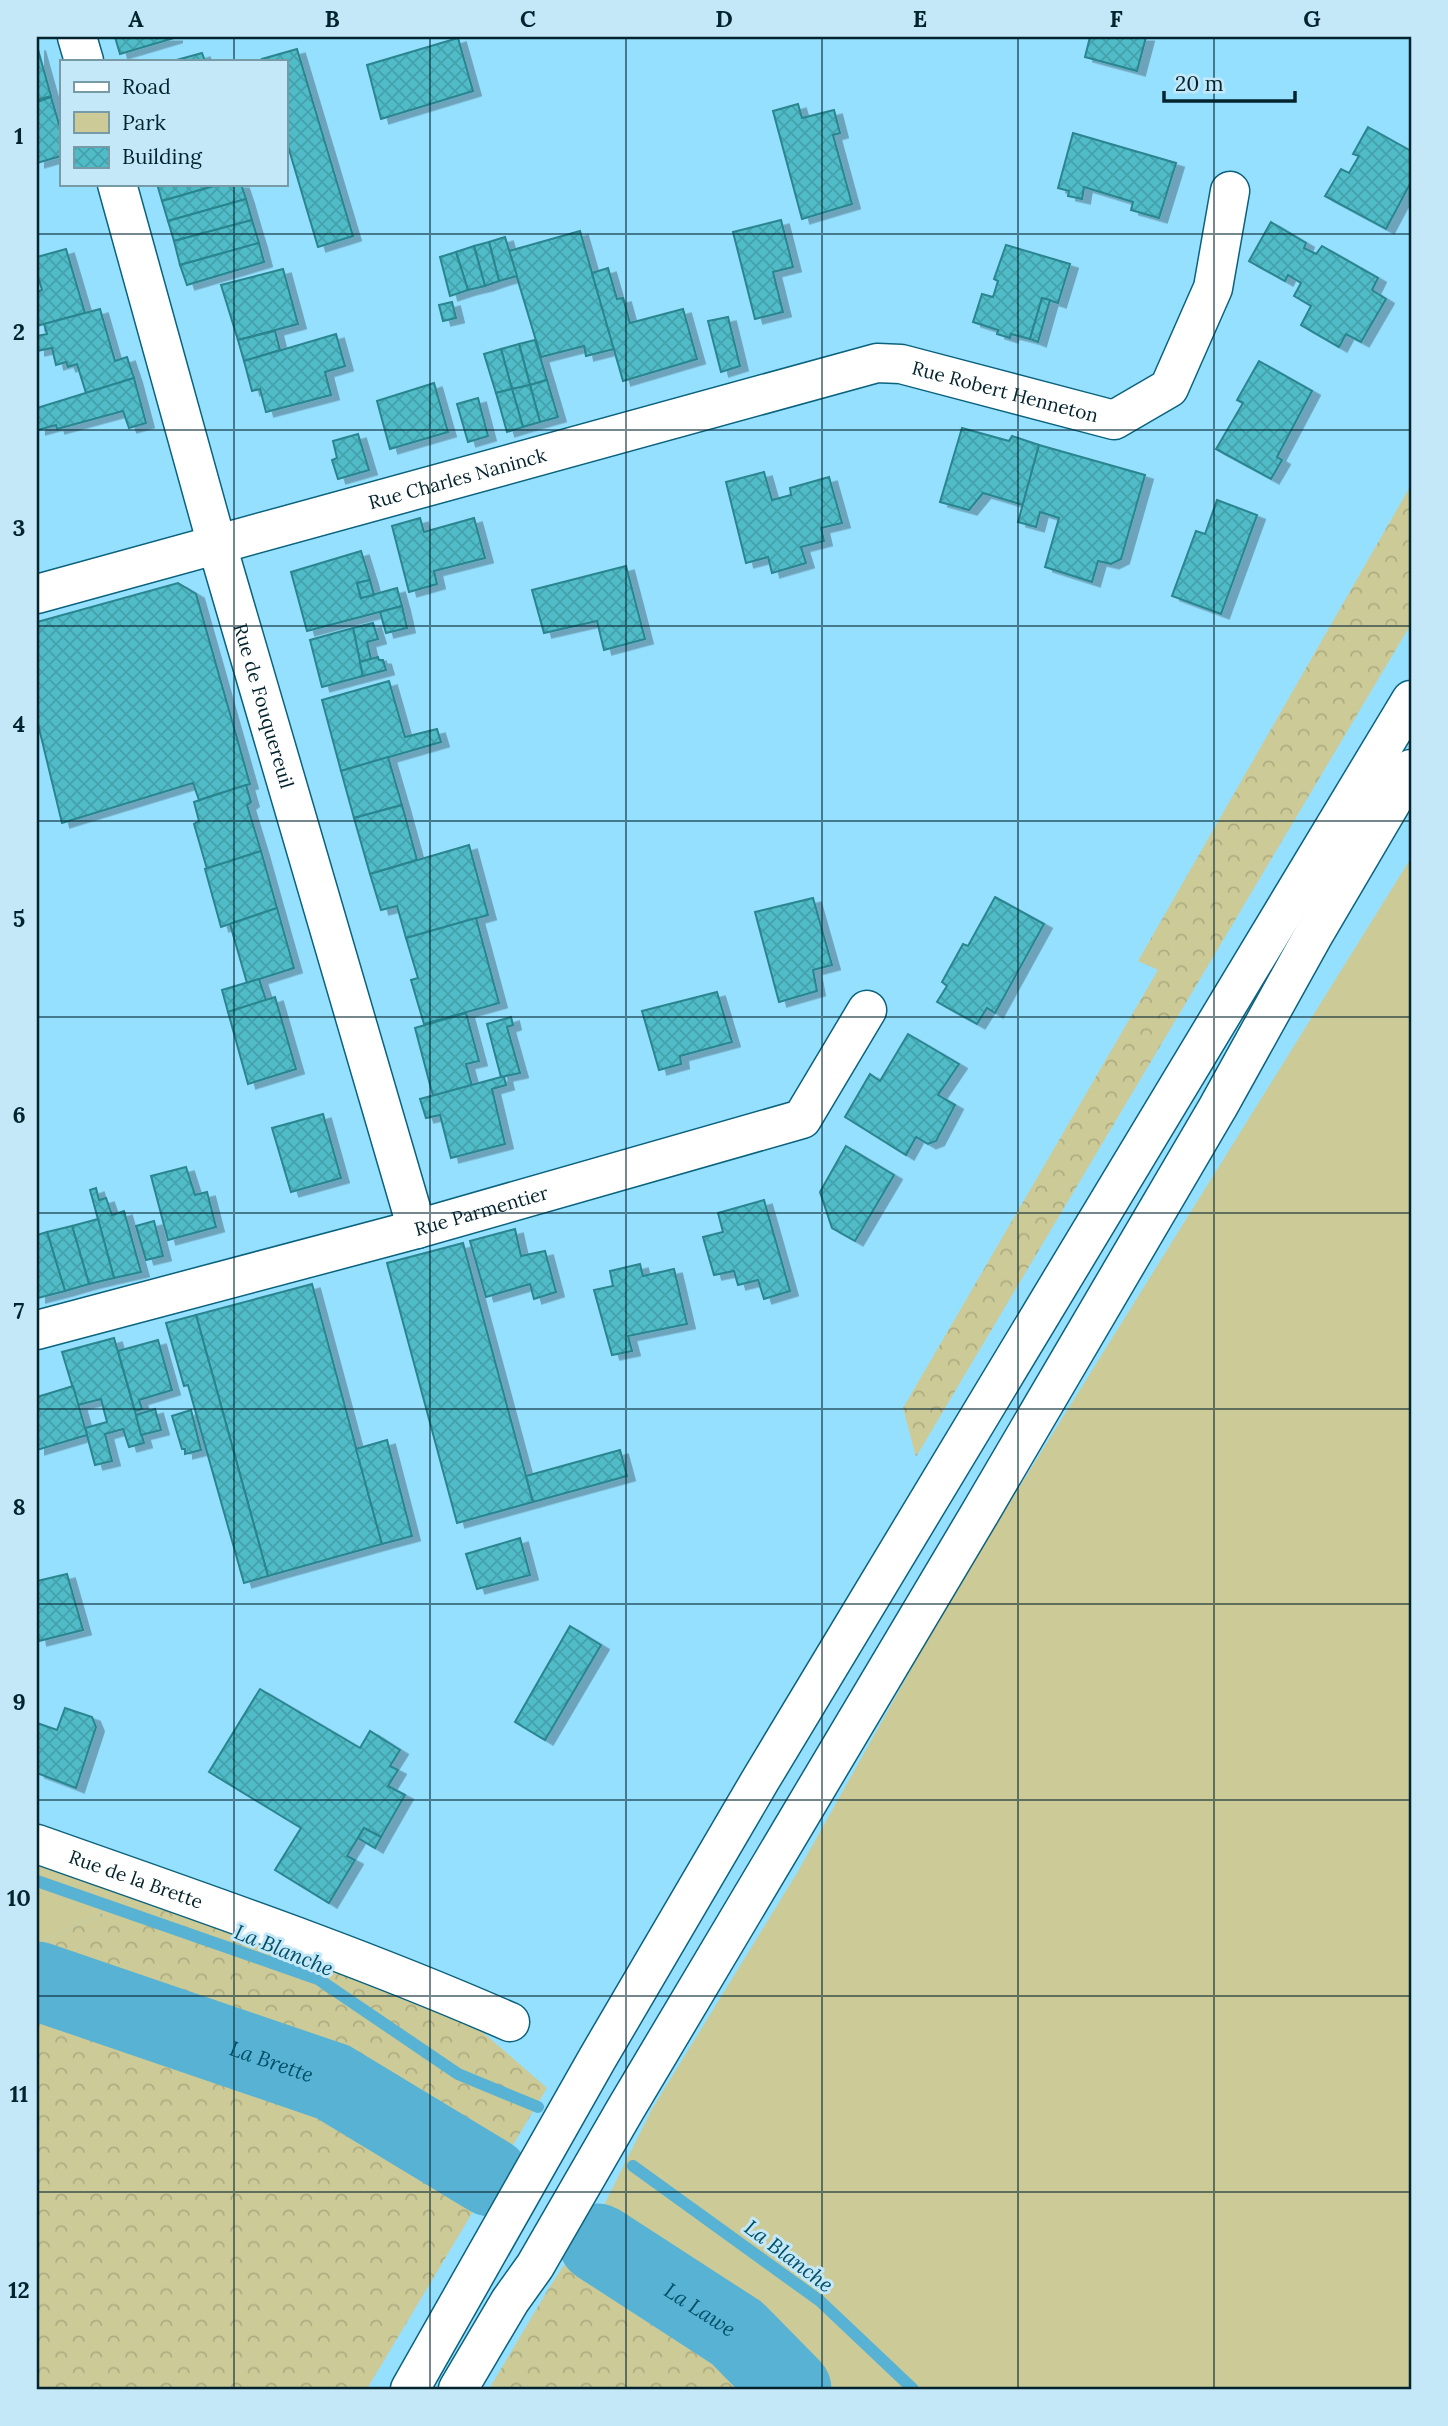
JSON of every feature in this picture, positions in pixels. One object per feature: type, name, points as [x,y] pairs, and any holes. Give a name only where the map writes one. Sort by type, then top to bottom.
[{"type":"street","points":[[77,37],[84,60]]},
{"type":"street","name":"Rue de Fouquereuil","points":[[118,186],[217,545],[416,1228]]},
{"type":"street","name":"Rue Robert Henneton","points":[[877,362],[901,364],[1114,420],[1169,388],[1213,288],[1230,191]]},
{"type":"street","name":"Rue Charles Naninck","points":[[37,594],[877,362]]},
{"type":"street","points":[[410,2389],[597,2059],[761,1779],[1411,700]]},
{"type":"street","points":[[458,2389],[510,2301],[535,2266],[1015,1453],[1218,1107],[1314,934],[1411,769]]},
{"type":"street","name":"Rue Parmentier","points":[[37,1330],[416,1228],[802,1119],[867,1010]]},
{"type":"street","name":"Rue de la Brette","points":[[37,1844],[240,1916],[510,2022]]},
{"type":"green space","points":[[1411,485],[1411,624],[916,1457],[903,1408],[1158,970],[1138,961]]},
{"type":"green space","points":[[1411,858],[1411,2389],[822,2389],[772,2323],[605,2203],[652,2109],[797,1873],[956,1589]]},
{"type":"green space","points":[[37,1860],[138,1896],[37,1945]]},
{"type":"green space","points":[[138,1896],[356,1972],[478,2028],[547,2088],[367,2389],[37,2389],[37,1945]]},
{"type":"green space","points":[[605,2203],[772,2323],[822,2389],[489,2389],[549,2288]]},
{"type":"building","points":[[115,37],[174,37],[174,38],[120,54]]},
{"type":"building","points":[[1090,37],[1146,37],[1137,71],[1085,57]]},
{"type":"building","points":[[458,38],[473,91],[381,119],[367,65]]},
{"type":"building","points":[[37,46],[51,96],[37,100]]},
{"type":"building","points":[[297,49],[353,236],[318,247],[287,143],[287,60],[262,59]]},
{"type":"building","points":[[202,53],[205,60],[177,60]]},
{"type":"building","points":[[51,97],[60,128],[60,156],[37,163],[37,102]]},
{"type":"building","points":[[798,104],[802,118],[834,110],[840,133],[833,135],[852,204],[802,219],[773,111]]},
{"type":"building","points":[[1368,127],[1411,151],[1411,182],[1386,229],[1325,196],[1341,169],[1349,173],[1359,156],[1353,154]]},
{"type":"building","points":[[1073,133],[1176,163],[1159,218],[1131,210],[1133,202],[1084,187],[1082,199],[1068,196],[1069,191],[1058,188]]},
{"type":"building","points":[[158,186],[214,186],[162,201]]},
{"type":"building","points":[[214,186],[242,186],[246,199],[168,221],[162,201]]},
{"type":"building","points":[[246,199],[252,220],[174,241],[168,221]]},
{"type":"building","points":[[252,220],[259,243],[180,265],[174,241]]},
{"type":"building","points":[[781,220],[793,267],[773,272],[783,312],[755,319],[733,232]]},
{"type":"building","points":[[1271,222],[1306,243],[1304,248],[1316,254],[1322,246],[1378,278],[1372,290],[1386,299],[1361,342],[1346,334],[1339,347],[1301,325],[1311,306],[1294,296],[1301,283],[1288,275],[1285,281],[1249,261]]},
{"type":"building","points":[[580,231],[614,349],[586,356],[584,346],[541,357],[509,251]]},
{"type":"building","points":[[505,237],[517,276],[499,281],[489,242]]},
{"type":"building","points":[[489,242],[499,281],[485,286],[474,246]]},
{"type":"building","points":[[259,243],[264,262],[187,285],[180,265]]},
{"type":"building","points":[[1006,245],[1070,264],[1058,303],[1042,298],[1030,339],[1011,334],[1010,338],[997,334],[998,330],[973,322],[982,294],[993,297],[998,281],[994,279]]},
{"type":"building","points":[[474,246],[485,286],[468,290],[456,252]]},
{"type":"building","points":[[66,249],[85,313],[37,326],[37,292],[42,290],[39,280],[37,281],[37,257]]},
{"type":"building","points":[[456,252],[468,290],[450,296],[440,257]]},
{"type":"building","points":[[608,268],[617,299],[623,298],[630,323],[683,309],[697,359],[623,381],[592,273]]},
{"type":"building","points":[[283,269],[298,324],[238,340],[221,285]]},
{"type":"building","points":[[1042,298],[1050,300],[1038,342],[1030,339]]},
{"type":"building","points":[[452,302],[456,318],[443,321],[439,305]]},
{"type":"building","points":[[100,309],[115,361],[127,357],[134,378],[86,393],[77,364],[68,367],[66,362],[56,365],[52,348],[37,351],[37,336],[47,334],[44,324]]},
{"type":"building","points":[[728,317],[740,366],[721,372],[708,321]]},
{"type":"building","points":[[275,331],[280,350],[244,361],[238,340]]},
{"type":"building","points":[[336,334],[345,366],[325,372],[331,395],[266,412],[260,389],[252,391],[244,361]]},
{"type":"building","points":[[535,340],[547,380],[530,385],[519,344]]},
{"type":"building","points":[[519,344],[530,385],[512,389],[501,349]]},
{"type":"building","points":[[501,349],[512,389],[496,393],[484,354]]},
{"type":"building","points":[[1259,361],[1312,391],[1277,457],[1282,460],[1271,479],[1216,449],[1243,403],[1237,400]]},
{"type":"building","points":[[134,378],[146,423],[129,428],[123,411],[57,429],[56,425],[38,430],[37,408]]},
{"type":"building","points":[[547,380],[558,417],[540,422],[530,385]]},
{"type":"building","points":[[434,383],[448,432],[390,449],[377,401]]},
{"type":"building","points":[[530,385],[540,422],[523,427],[512,389]]},
{"type":"building","points":[[512,389],[523,427],[507,432],[496,393]]},
{"type":"building","points":[[478,398],[488,436],[468,442],[457,404]]},
{"type":"building","points":[[962,428],[1009,441],[1012,436],[1039,445],[1023,505],[983,493],[969,510],[940,502]]},
{"type":"building","points":[[358,434],[369,470],[338,479],[332,460],[337,458],[333,441]]},
{"type":"building","points":[[1039,445],[1145,475],[1121,559],[1111,564],[1098,561],[1092,582],[1045,567],[1059,518],[1040,512],[1036,527],[1018,522]]},
{"type":"building","points":[[764,472],[772,500],[791,495],[790,488],[829,477],[842,523],[821,528],[824,541],[801,547],[806,563],[772,573],[768,557],[746,563],[726,482]]},
{"type":"building","points":[[1217,500],[1257,515],[1221,614],[1172,596],[1196,531],[1205,534]]},
{"type":"building","points":[[420,518],[424,532],[474,518],[485,558],[434,571],[437,584],[409,592],[392,526]]},
{"type":"building","points":[[361,551],[370,580],[357,583],[361,598],[397,588],[402,606],[307,631],[291,572]]},
{"type":"building","points":[[626,566],[645,639],[604,650],[597,621],[544,633],[532,590]]},
{"type":"building","points":[[370,580],[374,595],[361,598],[357,583]]},
{"type":"building","points":[[178,583],[196,594],[250,784],[199,800],[193,783],[62,823],[37,720],[37,622]]},
{"type":"building","points":[[402,606],[407,628],[386,633],[380,612]]},
{"type":"building","points":[[373,623],[378,639],[367,642],[371,659],[360,662],[353,628]]},
{"type":"building","points":[[353,628],[363,676],[322,687],[310,640]]},
{"type":"building","points":[[378,657],[383,660],[386,670],[363,676],[360,662]]},
{"type":"building","points":[[389,681],[405,737],[437,729],[441,742],[341,771],[322,700]]},
{"type":"building","points":[[388,757],[402,805],[354,818],[341,771]]},
{"type":"building","points":[[246,785],[251,802],[247,805],[261,851],[207,869],[194,824],[199,821],[194,802]]},
{"type":"building","points":[[402,805],[417,860],[370,874],[354,818]]},
{"type":"building","points":[[469,845],[488,915],[406,938],[397,906],[381,910],[370,874]]},
{"type":"building","points":[[261,851],[277,908],[221,927],[205,869]]},
{"type":"building","points":[[995,897],[1044,924],[995,1013],[987,1008],[977,1024],[937,1002],[947,986],[942,982],[963,944],[968,946]]},
{"type":"building","points":[[813,898],[832,965],[813,970],[817,991],[779,1002],[755,912]]},
{"type":"building","points":[[277,908],[294,968],[247,983],[230,924]]},
{"type":"building","points":[[476,918],[499,1003],[424,1024],[411,980],[418,978],[406,938]]},
{"type":"building","points":[[259,979],[266,1000],[228,1012],[222,990]]},
{"type":"building","points":[[717,992],[732,1042],[680,1056],[681,1064],[659,1070],[642,1011]]},
{"type":"building","points":[[275,997],[296,1069],[248,1084],[228,1012]]},
{"type":"building","points":[[466,1013],[479,1061],[466,1064],[472,1086],[433,1096],[415,1028]]},
{"type":"building","points":[[511,1017],[513,1025],[507,1027],[520,1073],[501,1077],[487,1024]]},
{"type":"building","points":[[908,1034],[959,1064],[938,1095],[955,1105],[936,1141],[928,1144],[916,1137],[906,1155],[845,1117],[870,1074],[880,1081]]},
{"type":"building","points":[[504,1077],[506,1085],[492,1089],[505,1144],[451,1158],[440,1115],[426,1118],[420,1099]]},
{"type":"building","points":[[323,1114],[341,1178],[291,1192],[272,1128]]},
{"type":"building","points":[[846,1146],[894,1175],[855,1241],[832,1228],[820,1192]]},
{"type":"building","points":[[186,1167],[195,1195],[207,1192],[216,1227],[168,1240],[151,1176]]},
{"type":"building","points":[[96,1188],[99,1200],[106,1198],[112,1215],[124,1211],[141,1272],[114,1278],[90,1190]]},
{"type":"building","points":[[764,1200],[790,1291],[764,1299],[758,1280],[738,1285],[734,1271],[714,1275],[703,1237],[723,1232],[718,1213]]},
{"type":"building","points":[[98,1219],[114,1278],[89,1284],[72,1226]]},
{"type":"building","points":[[154,1221],[163,1256],[146,1260],[136,1226]]},
{"type":"building","points":[[72,1226],[89,1284],[65,1291],[47,1232]]},
{"type":"building","points":[[515,1229],[521,1256],[545,1251],[556,1292],[534,1299],[530,1284],[486,1297],[470,1241]]},
{"type":"building","points":[[47,1232],[65,1291],[38,1298],[37,1235]]},
{"type":"building","points":[[463,1243],[533,1502],[457,1523],[387,1263]]},
{"type":"building","points":[[640,1264],[643,1276],[674,1269],[687,1324],[628,1336],[632,1351],[612,1355],[594,1290],[613,1286],[610,1271]]},
{"type":"building","points":[[312,1284],[382,1544],[268,1576],[196,1315]]},
{"type":"building","points":[[196,1315],[268,1576],[244,1583],[188,1385],[184,1386],[166,1323]]},
{"type":"building","points":[[114,1338],[144,1443],[129,1447],[123,1429],[105,1434],[112,1461],[95,1465],[85,1428],[107,1422],[101,1399],[78,1405],[62,1352]]},
{"type":"building","points":[[158,1340],[172,1390],[139,1400],[142,1409],[135,1411],[118,1351]]},
{"type":"building","points":[[73,1386],[87,1435],[37,1450],[37,1397]]},
{"type":"building","points":[[155,1409],[161,1430],[141,1435],[136,1415]]},
{"type":"building","points":[[191,1410],[201,1450],[185,1454],[172,1416]]},
{"type":"building","points":[[387,1440],[412,1536],[382,1544],[356,1449]]},
{"type":"building","points":[[620,1450],[627,1476],[533,1502],[526,1476]]},
{"type":"building","points":[[520,1538],[530,1575],[477,1589],[466,1554]]},
{"type":"building","points":[[67,1574],[83,1630],[39,1641],[37,1581]]},
{"type":"building","points":[[570,1626],[601,1645],[545,1740],[515,1722]]},
{"type":"building","points":[[260,1689],[360,1748],[370,1731],[400,1750],[390,1766],[398,1770],[388,1786],[405,1795],[381,1837],[364,1828],[347,1856],[355,1860],[329,1903],[275,1870],[301,1828],[209,1772]]},
{"type":"building","points":[[65,1708],[92,1717],[96,1727],[76,1788],[37,1773],[37,1723],[57,1730]]},
{"type":"building","points":[[364,1828],[381,1837],[375,1848],[358,1838]]},
{"type":"waterway","name":"La Blanche","points":[[37,1881],[318,1979],[458,2074],[538,2107]]},
{"type":"waterway","name":"La Brette","points":[[37,1981],[333,2082],[490,2177]]},
{"type":"waterway","name":"La Blanche","points":[[633,2166],[820,2301],[913,2389]]},
{"type":"waterway","name":"La Lawe","points":[[598,2243],[737,2333],[792,2389]]}]
